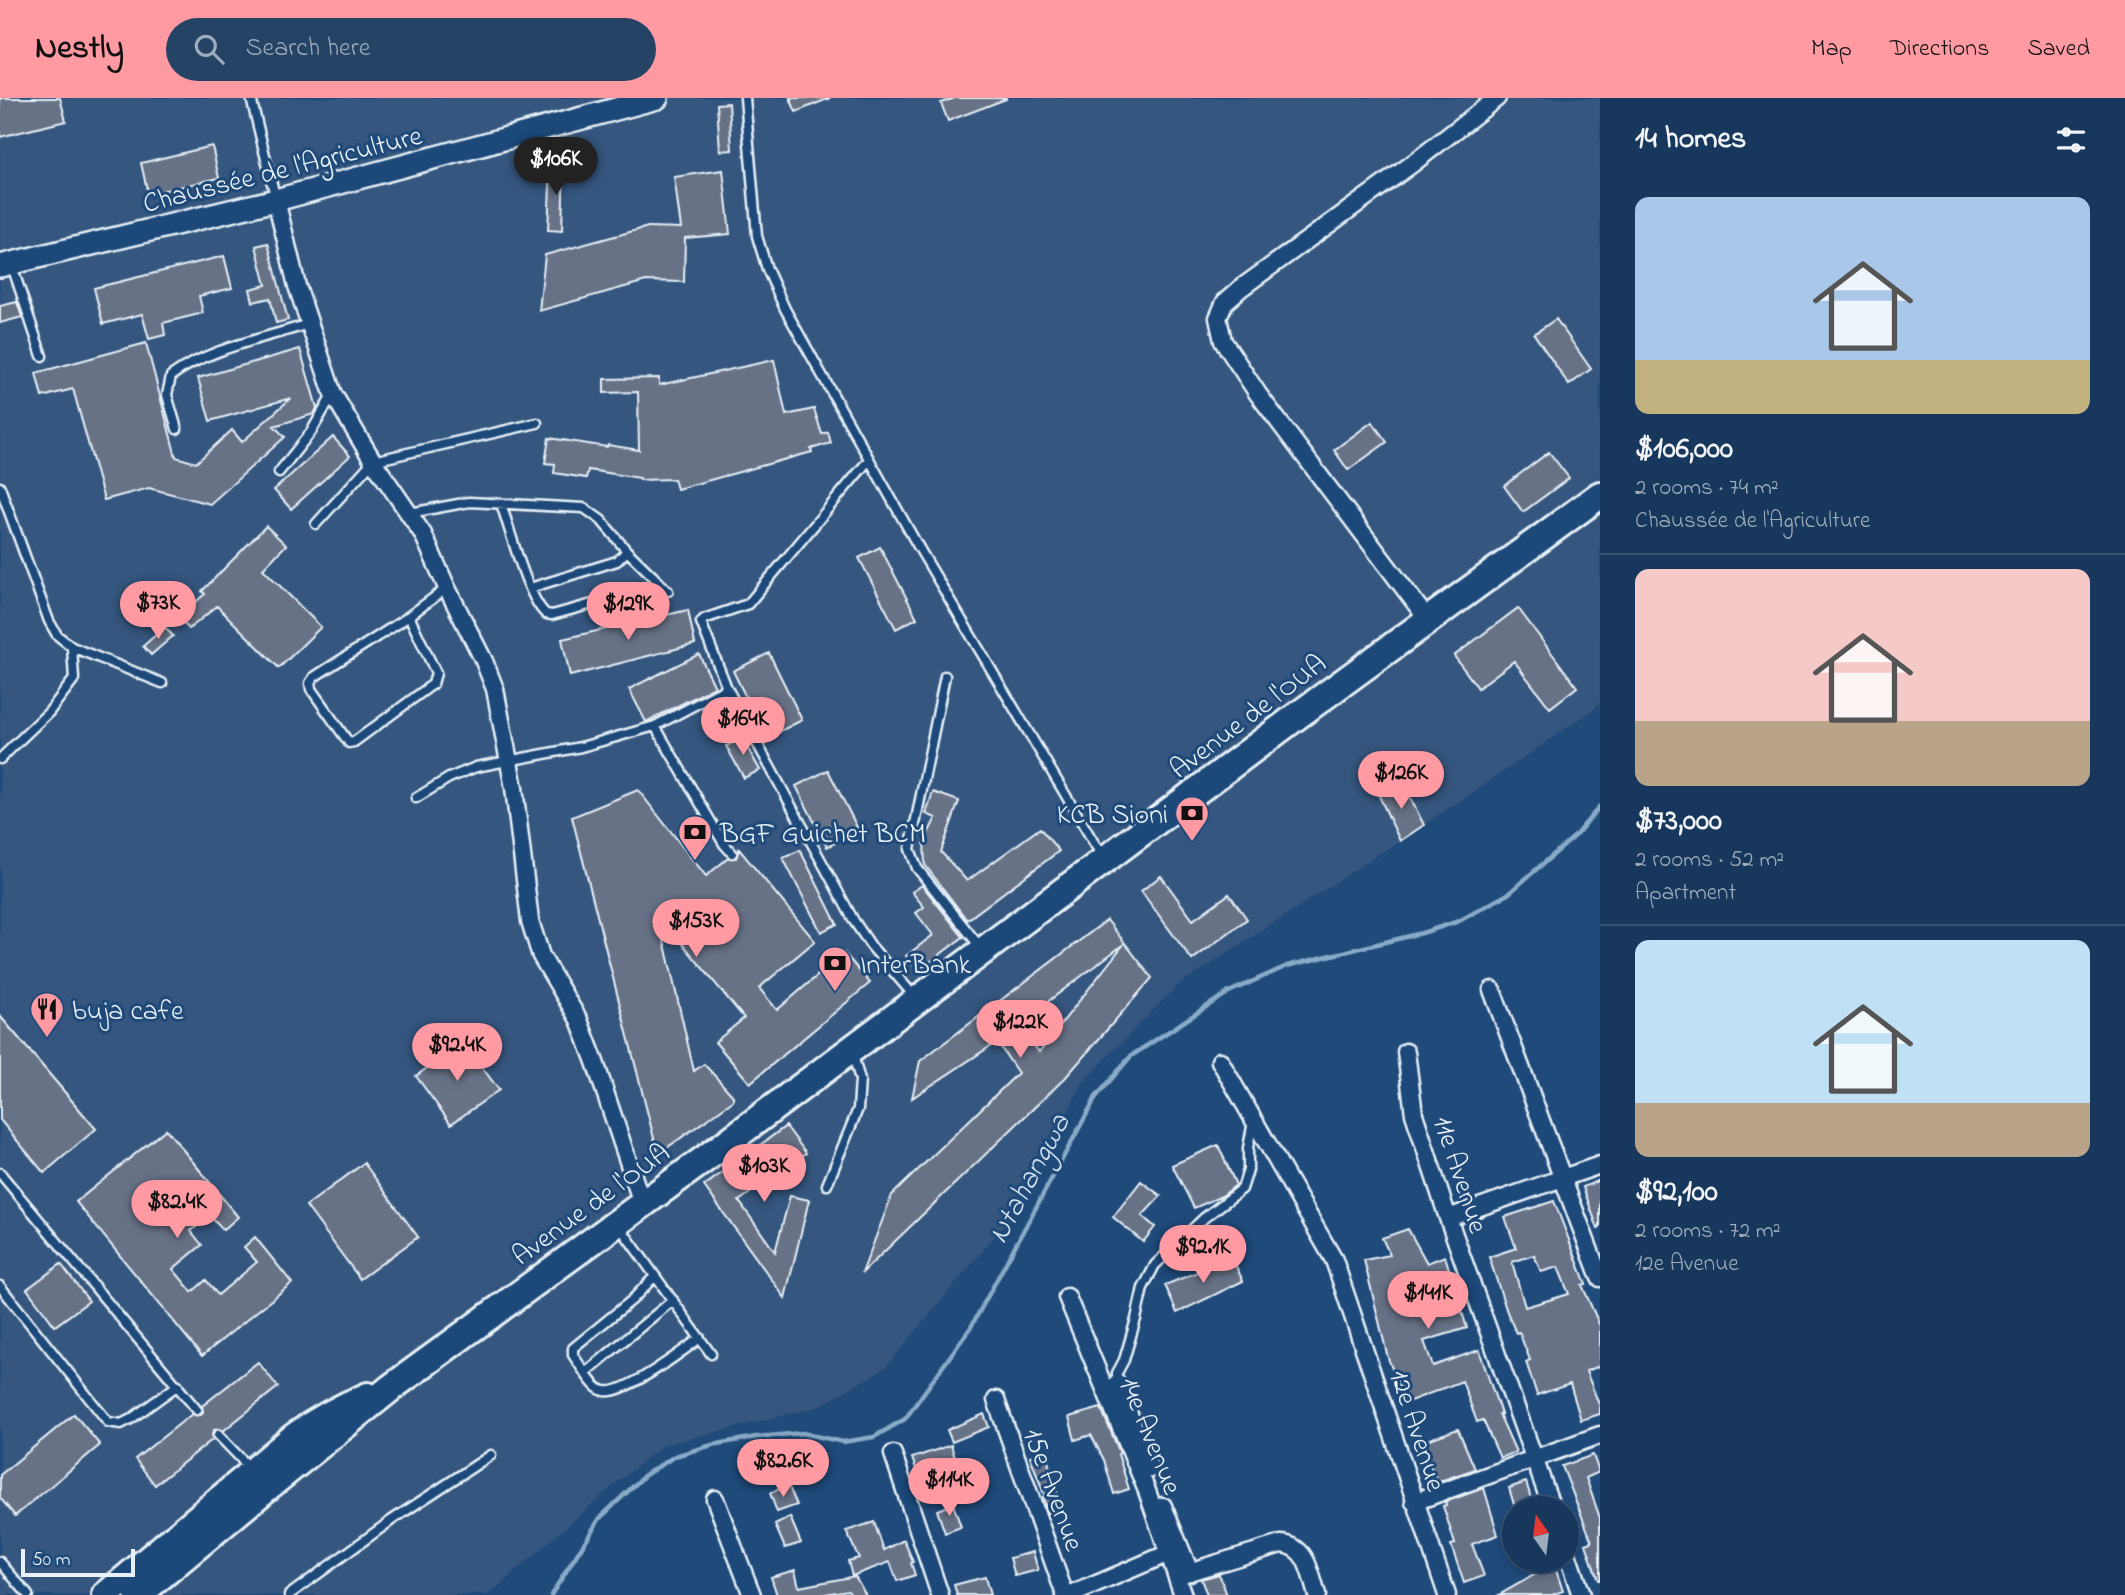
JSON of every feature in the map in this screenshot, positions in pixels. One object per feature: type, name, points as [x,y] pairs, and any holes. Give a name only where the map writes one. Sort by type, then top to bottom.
[{"type":"main road","name":"Avenue de l'OUA","points":[[138,1595],[318,1419],[392,1387],[1600,495]]},
{"type":"main road","name":"Avenue de l'OUA","points":[[106,1595],[260,1478]]},
{"type":"street","name":"Chaussée de l'Agriculture","points":[[5,265],[276,200],[657,98]]},
{"type":"street","points":[[1428,620],[1258,394],[1223,341],[1218,318],[1225,302],[1241,288],[1412,164],[1497,98]]},
{"type":"street","points":[[276,200],[297,286],[333,394],[373,461],[424,534],[495,689],[514,788],[530,921],[541,956],[583,1031],[642,1203]]},
{"type":"street","points":[[1492,990],[1600,1278]]},
{"type":"street","name":"11e Avenue","points":[[1406,1052],[1412,1105],[1448,1218],[1548,1496]]},
{"type":"street","name":"12e Avenue","points":[[1220,1061],[1334,1259],[1447,1595]]},
{"type":"street","points":[[1448,1218],[1600,1165]]},
{"type":"street","name":"14e Avenue","points":[[1067,1297],[1147,1491],[1169,1553],[1183,1574],[1183,1595]]},
{"type":"street","points":[[1117,1382],[1183,1574],[1281,1544],[1289,1545],[1304,1556],[1317,1595]]},
{"type":"street","name":"15e Avenue","points":[[996,1400],[1065,1595]]},
{"type":"street","points":[[1414,1502],[1535,1460],[1600,1434]]},
{"type":"street","points":[[893,1454],[940,1595]]},
{"type":"street","points":[[715,1499],[752,1595]]},
{"type":"street","points":[[1071,1595],[1169,1553]]},
{"type":"street","points":[[1574,1573],[1581,1595]]},
{"type":"lane","points":[[251,98],[276,200]]},
{"type":"lane","points":[[745,98],[756,226],[768,269],[785,309],[868,461],[1104,860]]},
{"type":"lane","points":[[5,265],[42,356]]},
{"type":"lane","points":[[177,429],[167,395],[171,376],[184,366],[211,355],[309,324]]},
{"type":"lane","points":[[279,472],[311,432],[333,394]]},
{"type":"lane","points":[[316,524],[373,461],[537,423]]},
{"type":"lane","points":[[868,461],[748,604],[701,622],[727,688],[854,921],[871,946],[917,999]]},
{"type":"lane","points":[[0,487],[48,621],[57,635],[72,647],[162,683]]},
{"type":"lane","points":[[410,513],[469,502],[584,508],[601,520],[627,551],[665,588],[552,615],[542,611],[530,588],[501,504]]},
{"type":"lane","points":[[530,588],[617,561],[627,551]]},
{"type":"lane","points":[[409,616],[436,673],[436,680],[354,742],[349,743],[311,689],[310,683],[314,677],[409,616],[447,588]]},
{"type":"lane","points":[[0,759],[49,712],[74,680],[72,647]]},
{"type":"lane","points":[[945,676],[910,849],[917,867],[983,951]]},
{"type":"lane","points":[[416,798],[449,778],[476,767],[581,747],[655,726],[727,688]]},
{"type":"lane","points":[[655,726],[724,844],[732,853]]},
{"type":"lane","points":[[827,1185],[858,1109],[860,1080],[851,1049]]},
{"type":"lane","points":[[1117,1382],[1117,1373],[1124,1360],[1143,1288],[1155,1265],[1204,1217],[1242,1189],[1248,1170],[1248,1148],[1254,1118]]},
{"type":"lane","points":[[0,1173],[197,1410]]},
{"type":"lane","points":[[616,1222],[711,1354]]},
{"type":"lane","points":[[655,1276],[632,1300],[573,1348],[573,1355],[585,1373],[596,1387],[602,1391],[611,1391],[628,1385],[671,1360],[700,1338]]},
{"type":"lane","points":[[0,1286],[108,1422],[121,1424],[131,1419],[178,1385]]},
{"type":"lane","points":[[585,1373],[673,1300]]},
{"type":"lane","points":[[218,1435],[260,1478]]},
{"type":"lane","points":[[289,1595],[392,1520],[491,1455]]},
{"type":"lane","points":[[0,1562],[28,1595]]},
{"type":"shaded area","points":[[0,98],[1600,98],[1600,702],[1593,710],[1475,791],[1177,986],[1084,1081],[1011,1217],[885,1368],[818,1407],[663,1445],[489,1595],[0,1595]]},
{"type":"building","points":[[0,98],[60,98],[66,121],[0,137]]},
{"type":"building","points":[[790,98],[830,98],[796,112]]},
{"type":"building","points":[[955,98],[1006,99],[948,121],[941,103]]},
{"type":"building","points":[[729,103],[732,150],[720,151],[717,104]]},
{"type":"building","points":[[212,146],[219,178],[148,194],[141,163]]},
{"type":"building","points":[[551,162],[564,162],[562,231],[548,230]]},
{"type":"building","points":[[723,170],[730,234],[685,238],[684,282],[646,281],[539,311],[545,255],[648,227],[681,228],[674,177]]},
{"type":"building","points":[[268,243],[288,320],[276,323],[270,298],[253,302],[250,289],[266,285],[256,246]]},
{"type":"building","points":[[224,256],[232,288],[199,296],[203,313],[163,323],[165,335],[149,339],[142,314],[103,324],[94,288]]},
{"type":"building","points":[[17,302],[22,317],[0,323],[0,306]]},
{"type":"building","points":[[1556,319],[1591,369],[1569,385],[1534,334]]},
{"type":"building","points":[[146,343],[176,457],[196,463],[232,430],[242,442],[291,398],[210,421],[198,378],[300,349],[317,408],[314,414],[274,426],[285,437],[210,504],[149,488],[104,500],[73,389],[42,397],[36,373]]},
{"type":"building","points":[[774,360],[786,415],[814,409],[822,434],[828,432],[831,443],[811,449],[812,452],[677,489],[674,479],[640,480],[588,470],[586,478],[554,473],[555,464],[545,463],[549,438],[639,450],[638,392],[604,393],[604,379],[659,378],[659,385]]},
{"type":"building","points":[[1372,422],[1387,442],[1348,470],[1334,450]]},
{"type":"building","points":[[333,437],[350,456],[291,509],[274,490]]},
{"type":"building","points":[[1549,452],[1569,478],[1523,512],[1504,486]]},
{"type":"building","points":[[266,526],[286,545],[263,569],[321,627],[279,668],[217,606],[189,629],[178,617],[205,594],[202,591]]},
{"type":"building","points":[[880,547],[917,618],[896,629],[859,558]]},
{"type":"building","points":[[1518,608],[1577,687],[1550,708],[1514,661],[1478,688],[1454,656]]},
{"type":"building","points":[[688,610],[695,644],[570,676],[562,639]]},
{"type":"building","points":[[165,627],[173,636],[151,655],[143,646]]},
{"type":"building","points":[[769,653],[802,720],[763,740],[757,730],[761,728],[733,671]]},
{"type":"building","points":[[699,654],[715,687],[646,722],[629,689]]},
{"type":"building","points":[[746,736],[751,746],[747,747],[760,770],[744,778],[726,746]]},
{"type":"building","points":[[828,770],[859,831],[827,847],[796,786]]},
{"type":"building","points":[[1402,782],[1424,825],[1400,841],[1379,796]]},
{"type":"building","points":[[638,790],[706,876],[728,858],[736,858],[739,849],[815,941],[759,988],[777,1010],[844,953],[870,983],[750,1083],[715,1042],[744,1018],[658,914],[694,1071],[704,1064],[733,1096],[733,1101],[658,1154],[572,817]]},
{"type":"building","points":[[933,792],[959,801],[941,852],[967,881],[1040,828],[1059,851],[967,920],[925,865],[924,841],[936,818],[926,814]]},
{"type":"building","points":[[800,850],[837,924],[821,932],[783,858]]},
{"type":"building","points":[[1161,876],[1193,920],[1229,894],[1247,919],[1192,960],[1141,891]]},
{"type":"building","points":[[922,885],[963,937],[918,971],[906,956],[933,935],[916,913],[924,907],[912,892]]},
{"type":"building","points":[[1107,920],[1152,978],[1065,1078],[862,1273],[892,1195],[1018,1073],[997,1042],[912,1098],[920,1061]],"holes":[[[1124,944],[1039,1052],[1017,1025]]]},
{"type":"building","points":[[0,1016],[96,1129],[44,1173],[0,1120]]},
{"type":"building","points":[[463,1042],[499,1090],[451,1124],[416,1076]]},
{"type":"building","points":[[786,1126],[806,1153],[739,1201],[775,1252],[790,1196],[809,1200],[785,1298],[704,1186]]},
{"type":"building","points":[[166,1129],[238,1217],[223,1230],[210,1216],[191,1231],[202,1245],[173,1269],[192,1292],[206,1280],[218,1295],[257,1262],[244,1247],[255,1237],[292,1283],[202,1356],[76,1202]]},
{"type":"building","points":[[1218,1145],[1236,1185],[1222,1196],[1194,1208],[1172,1165]]},
{"type":"building","points":[[364,1163],[418,1237],[360,1279],[306,1206]]},
{"type":"building","points":[[1600,1180],[1600,1228],[1598,1229],[1583,1187]]},
{"type":"building","points":[[1141,1181],[1161,1196],[1142,1216],[1155,1227],[1143,1242],[1113,1217]]},
{"type":"building","points":[[1554,1201],[1586,1284],[1582,1285],[1600,1326],[1600,1366],[1586,1371],[1600,1407],[1600,1414],[1581,1420],[1570,1384],[1537,1395],[1526,1362],[1530,1360],[1519,1332],[1516,1333],[1507,1312],[1489,1257],[1516,1248],[1505,1217]],"holes":[[[1534,1255],[1541,1272],[1558,1267],[1569,1294],[1525,1307],[1512,1262]]]},
{"type":"building","points":[[1408,1229],[1427,1263],[1445,1256],[1467,1328],[1424,1341],[1433,1366],[1479,1350],[1499,1414],[1516,1452],[1500,1458],[1483,1420],[1477,1422],[1462,1381],[1405,1403],[1388,1358],[1364,1260],[1390,1255],[1382,1238]]},
{"type":"building","points":[[1232,1258],[1243,1281],[1177,1313],[1165,1285]]},
{"type":"building","points":[[61,1264],[89,1301],[55,1326],[27,1289]]},
{"type":"building","points":[[258,1362],[278,1387],[223,1431],[214,1430],[213,1439],[155,1485],[135,1459],[192,1414],[201,1415],[202,1406]]},
{"type":"building","points":[[1101,1408],[1120,1453],[1118,1454],[1129,1489],[1114,1494],[1104,1460],[1091,1435],[1075,1440],[1069,1417]]},
{"type":"building","points":[[74,1414],[100,1445],[15,1516],[0,1498],[0,1475]]},
{"type":"building","points":[[984,1414],[989,1427],[952,1442],[947,1430]]},
{"type":"building","points":[[1458,1429],[1475,1469],[1437,1482],[1421,1442]]},
{"type":"building","points":[[951,1445],[956,1461],[918,1474],[912,1458]]},
{"type":"building","points":[[1045,1451],[1062,1510],[1047,1513],[1045,1497],[1030,1456]]},
{"type":"building","points":[[1593,1455],[1599,1472],[1586,1478],[1600,1518],[1600,1580],[1586,1544],[1592,1542],[1579,1509],[1579,1496],[1574,1496],[1562,1466]]},
{"type":"building","points":[[1526,1482],[1530,1496],[1511,1496],[1509,1488]]},
{"type":"building","points":[[788,1485],[797,1505],[777,1512],[770,1493]]},
{"type":"building","points":[[1484,1488],[1498,1535],[1472,1544],[1484,1576],[1464,1583],[1451,1545],[1455,1544],[1443,1506],[1446,1505],[1445,1502]]},
{"type":"building","points":[[953,1504],[961,1527],[945,1533],[937,1510]]},
{"type":"building","points":[[790,1517],[801,1543],[785,1548],[775,1525]]},
{"type":"building","points":[[874,1522],[884,1550],[904,1540],[915,1575],[897,1581],[890,1562],[852,1576],[848,1561],[859,1558],[846,1531]]},
{"type":"building","points":[[1033,1552],[1038,1570],[1015,1576],[1010,1558]]},
{"type":"building","points":[[795,1570],[799,1587],[855,1576],[866,1595],[852,1595],[848,1590],[819,1595],[777,1595],[771,1577]]},
{"type":"building","points":[[1557,1573],[1563,1591],[1552,1595],[1499,1595],[1534,1575]]},
{"type":"building","points":[[1219,1574],[1227,1595],[1207,1595],[1201,1579]]},
{"type":"building","points":[[985,1577],[990,1595],[957,1595],[954,1585]]},
{"type":"waterway","name":"Ntahangwa","points":[[551,1595],[600,1518],[645,1475],[675,1456],[712,1445],[756,1437],[803,1433],[843,1442],[874,1437],[905,1419],[971,1327],[1096,1097],[1131,1056],[1229,992],[1287,966],[1422,933],[1459,921],[1508,894],[1575,836],[1600,806]]},
{"type":"place","name":"KCB Sioni","points":[[1192,843]]},
{"type":"place","name":"BGF Guichet BCM","points":[[695,862]]},
{"type":"place","name":"InterBank","points":[[835,993]]},
{"type":"place","name":"buja cafe","points":[[47,1039]]}]
